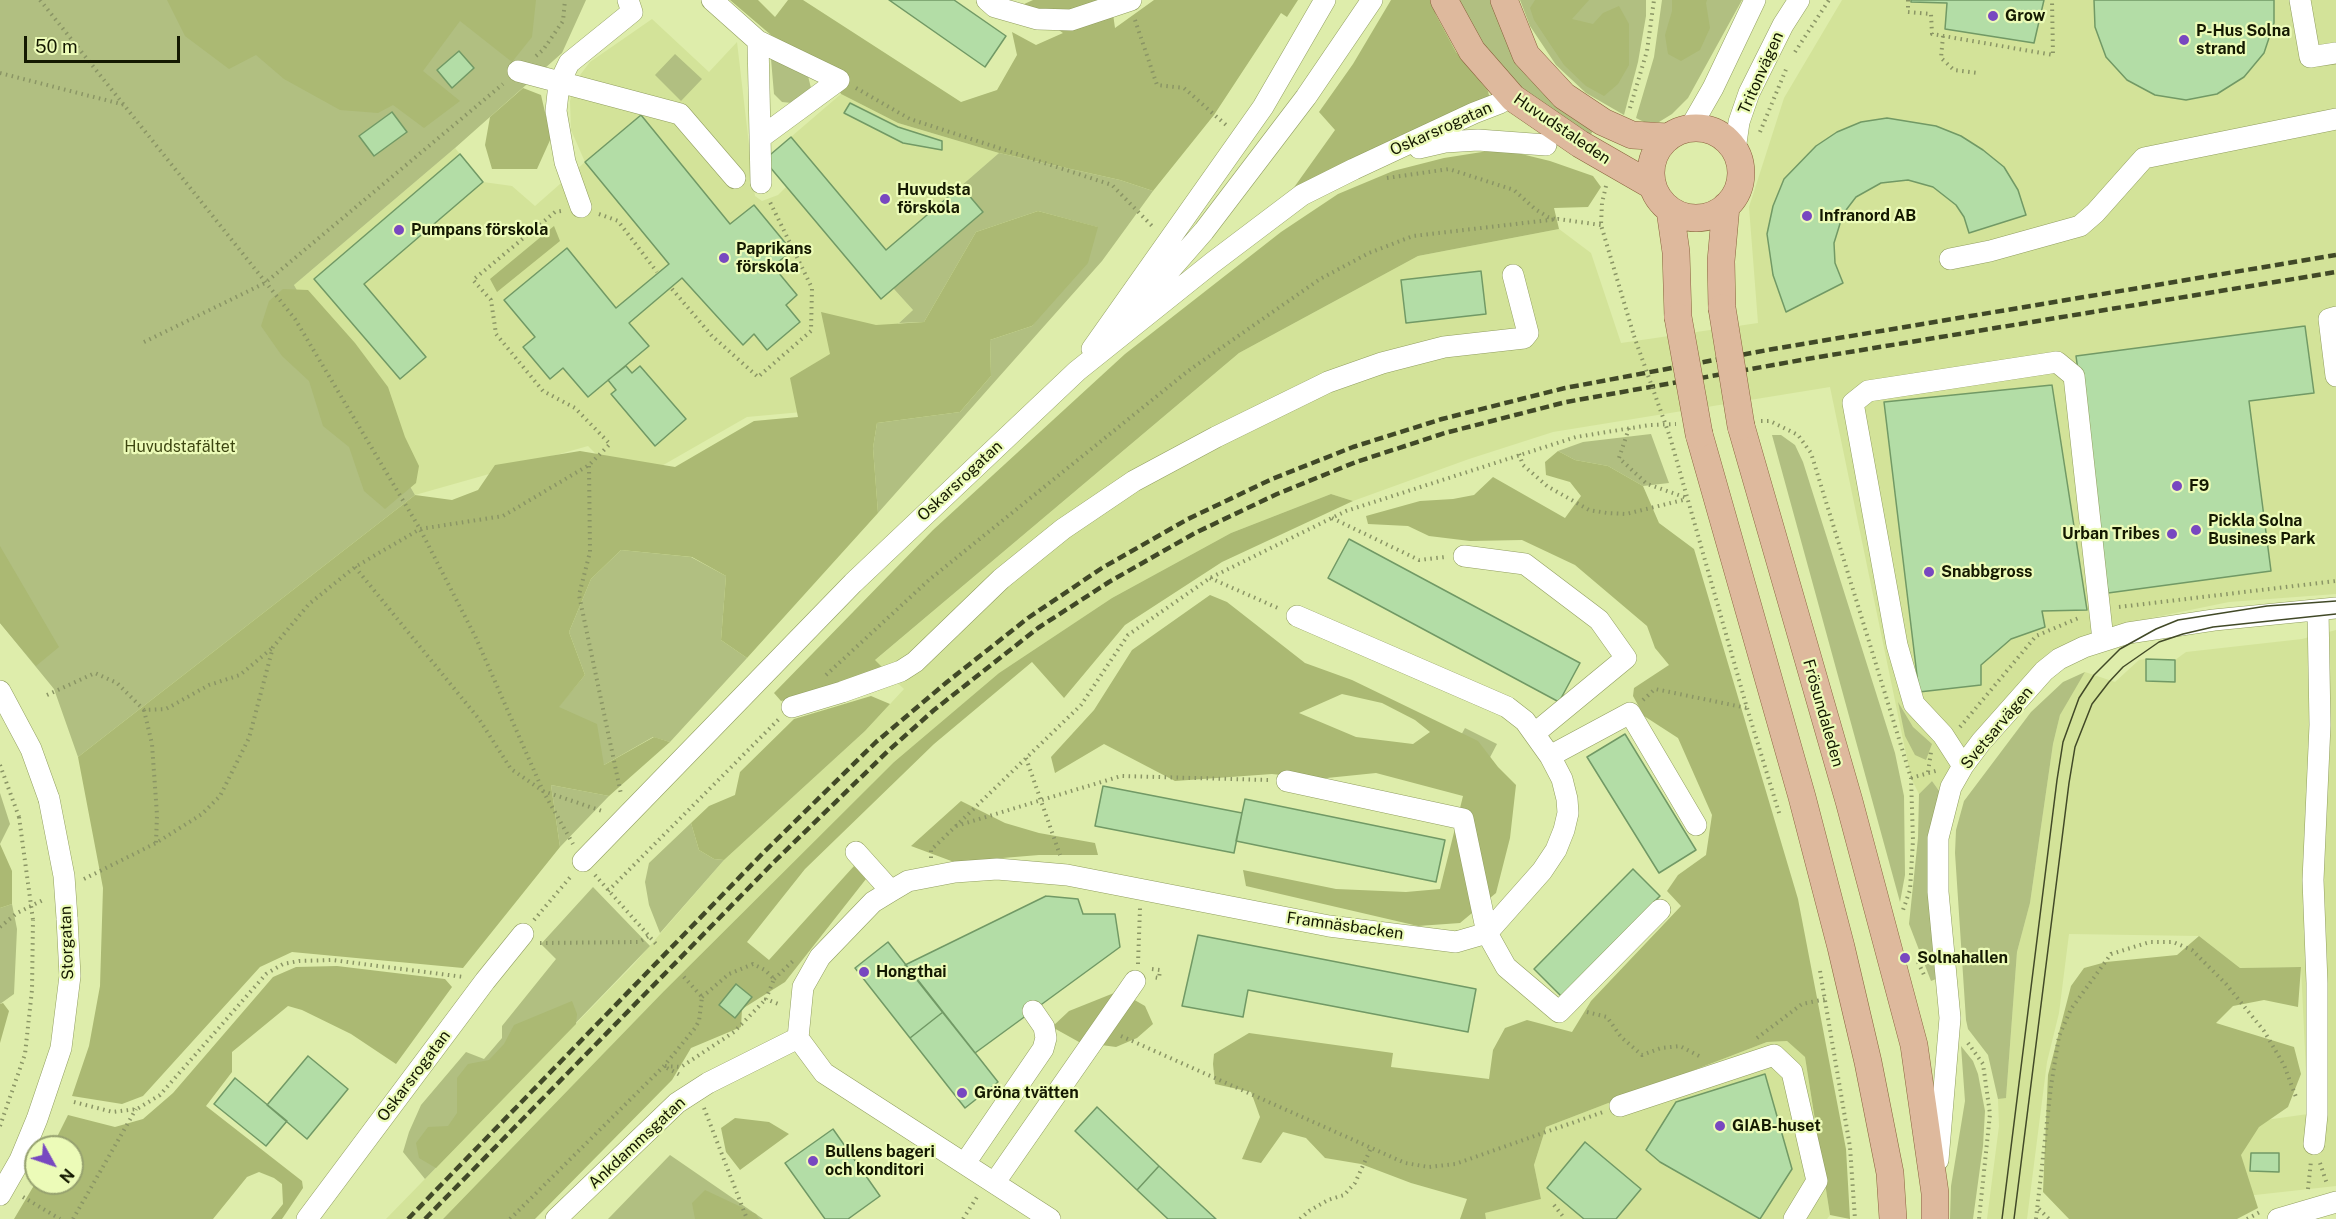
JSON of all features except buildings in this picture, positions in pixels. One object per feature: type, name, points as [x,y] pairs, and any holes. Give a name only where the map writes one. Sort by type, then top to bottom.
[{"type":"main road","name":"Huvudstaleden","points":[[1444,0],[1472,51],[1513,98],[1580,144],[1653,186]]},
{"type":"main road","name":"Huvudstaleden","points":[[1504,0],[1526,55],[1564,96],[1603,122],[1632,135],[1679,132]]},
{"type":"main road","points":[[1703,128],[1748,148],[1740,165],[1741,180],[1734,202],[1713,214],[1698,218],[1683,216],[1670,210],[1659,199],[1653,186],[1651,172],[1653,158],[1660,145],[1679,132],[1703,128]]},
{"type":"main road","name":"Frösundaleden","points":[[1734,202],[1721,261],[1722,308],[1741,426],[1849,801],[1914,1045],[1935,1206]]},
{"type":"main road","points":[[1670,210],[1676,252],[1678,317],[1699,434],[1802,797],[1841,946],[1890,1173],[1893,1219]]},
{"type":"street","points":[[581,207],[565,162],[556,111],[559,84],[569,63],[632,12],[628,0]]},
{"type":"street","points":[[712,0],[758,41],[839,80],[760,138]]},
{"type":"street","points":[[987,0],[996,7],[1037,18],[1071,20],[1130,1]]},
{"type":"street","points":[[1077,371],[1263,107],[1324,0]]},
{"type":"street","points":[[1077,371],[1117,332],[1204,231],[1306,97],[1372,0]]},
{"type":"street","points":[[1679,132],[1713,88],[1755,0]]},
{"type":"street","name":"Tritonvägen","points":[[1748,148],[1740,122],[1749,93],[1783,25],[1799,0]]},
{"type":"street","points":[[2300,0],[2310,57],[2336,53]]},
{"type":"street","points":[[758,41],[761,183]]},
{"type":"street","points":[[518,71],[559,84],[575,85],[680,114],[735,178]]},
{"type":"street","name":"Oskarsrogatan","points":[[583,861],[853,583],[1077,371],[1212,262],[1302,195],[1474,113],[1500,103]]},
{"type":"street","points":[[1950,259],[1990,251],[2080,226],[2095,213],[2144,158],[2336,119]]},
{"type":"street","name":"Oskarsrogatan","points":[[1383,156],[1445,142],[1478,140],[1546,146]]},
{"type":"street","points":[[792,707],[891,674],[915,662],[1001,579],[1063,529],[1134,481],[1216,437],[1328,382],[1382,363],[1444,347],[1524,338],[1528,333],[1513,275]]},
{"type":"street","points":[[2336,317],[2330,319],[2336,369]]},
{"type":"street","points":[[1963,766],[1943,735],[1914,704],[1897,645],[1853,403],[1868,391],[2057,362],[2074,376],[2103,640]]},
{"type":"street","points":[[1464,556],[1525,564],[1599,620],[1626,658],[1535,733]]},
{"type":"street","points":[[2314,1144],[2317,1115],[2317,982],[2313,880],[2327,609]]},
{"type":"street","name":"Svetsarvägen","points":[[1935,1206],[1950,1018],[1938,892],[1938,838],[1951,787],[1963,766],[1981,742],[2044,671],[2059,659],[2103,640],[2156,629],[2327,609]]},
{"type":"street","points":[[1297,616],[1507,707],[1525,721],[1551,756],[1562,779],[1567,799],[1568,813],[1564,830],[1556,850],[1542,871],[1487,933]]},
{"type":"street","name":"Storgatan","points":[[0,691],[31,749],[50,799],[64,876],[70,976],[61,1048],[33,1129],[20,1160],[0,1195]]},
{"type":"street","points":[[1551,756],[1630,713],[1696,825]]},
{"type":"street","points":[[1287,781],[1463,819],[1487,933],[1506,967],[1559,1012],[1660,910]]},
{"type":"street","points":[[856,852],[891,891]]},
{"type":"street","name":"Framnäsbacken","points":[[798,1038],[802,987],[820,957],[873,902],[908,881],[956,872],[998,869],[1067,875],[1329,926],[1456,942],[1487,933]]},
{"type":"street","name":"Oskarsrogatan","points":[[307,1219],[485,981],[523,934]]},
{"type":"street","points":[[995,1182],[1136,974]]},
{"type":"street","points":[[965,1163],[1043,1049],[1046,1038],[1044,1027],[1033,1011]]},
{"type":"street","points":[[798,1038],[824,1073],[1050,1219]]},
{"type":"street","name":"Ankdammsgatan","points":[[556,1219],[677,1103],[708,1083],[798,1038]]},
{"type":"street","points":[[1620,1106],[1774,1055],[1792,1072],[1817,1181],[1794,1219]]},
{"type":"street","points":[[2278,1219],[2332,1196]]},
{"type":"path","points":[[40,0],[295,319],[420,529],[476,638],[543,790],[583,861],[656,944]]},
{"type":"path","points":[[144,342],[265,283],[543,50],[563,21],[565,0]]},
{"type":"path","points":[[1628,115],[1647,51],[1654,0]]},
{"type":"path","points":[[1792,55],[1829,0]]},
{"type":"path","points":[[1908,0],[1908,12],[1931,14],[1932,34],[2053,55],[2052,0]]},
{"type":"path","points":[[1130,1],[1157,85],[1184,88],[1223,122]]},
{"type":"path","points":[[1943,36],[1941,58],[1954,70],[1978,73]]},
{"type":"path","points":[[1734,202],[1748,148],[1788,66]]},
{"type":"path","points":[[0,73],[126,105]]},
{"type":"path","points":[[839,80],[910,119],[1112,185],[1167,241]]},
{"type":"path","points":[[1354,169],[1373,179],[1449,169],[1514,190],[1548,217],[1601,225]]},
{"type":"path","points":[[1608,179],[1602,203],[1601,225],[1634,336],[1670,437],[1781,819]]},
{"type":"path","points":[[672,289],[712,336],[758,377],[811,331],[812,288],[761,183]]},
{"type":"path","points":[[144,710],[166,709],[209,685],[240,675],[273,647],[309,604],[355,567],[420,529],[503,516],[589,465],[610,444],[575,408],[543,390],[496,334],[491,300],[473,280],[555,212],[581,207],[618,221],[657,272]]},
{"type":"path","points":[[818,683],[930,579],[1188,370],[1320,279],[1369,253],[1413,236],[1558,219]]},
{"type":"path","points":[[1629,428],[1619,458],[1647,484],[1687,499]]},
{"type":"path","points":[[931,877],[931,850],[1081,705],[1128,635],[1210,578],[1346,511],[1519,454],[1523,465],[1547,486],[1589,510],[1626,514],[1687,499]]},
{"type":"path","points":[[589,465],[590,552],[579,595],[626,819]]},
{"type":"path","points":[[1332,518],[1419,560],[1464,556]]},
{"type":"path","points":[[355,567],[478,719],[511,769],[543,790],[626,819]]},
{"type":"path","points":[[1210,578],[1297,616]]},
{"type":"path","points":[[1943,735],[1956,731],[2036,636],[2100,609],[2336,581]]},
{"type":"path","points":[[82,881],[156,843],[202,814],[220,796],[249,738],[273,647]]},
{"type":"path","points":[[47,695],[95,673],[117,683],[144,710],[152,744],[157,815],[156,843]]},
{"type":"path","points":[[1630,713],[1654,689],[1747,708]]},
{"type":"path","points":[[608,891],[792,707]]},
{"type":"path","points":[[1026,758],[1067,875]]},
{"type":"path","points":[[0,765],[19,817],[33,921],[32,990],[25,1054],[0,1126]]},
{"type":"path","points":[[955,826],[1121,776],[1287,781]]},
{"type":"path","points":[[1900,920],[1910,890],[1913,840],[1911,778]]},
{"type":"path","points":[[583,861],[523,934],[538,943],[639,942],[649,936]]},
{"type":"path","points":[[1136,974],[1141,890]]},
{"type":"path","points":[[0,927],[17,913],[50,897]]},
{"type":"path","points":[[2036,1219],[2059,1036],[2070,1009],[2111,954],[2151,942],[2173,942],[2192,950],[2226,984],[2264,1031],[2284,1065],[2297,1099]]},
{"type":"path","points":[[74,1102],[113,1112],[137,1109],[160,1095],[266,974],[283,964],[332,960],[442,973],[485,981]]},
{"type":"path","points":[[510,1219],[664,1066],[699,1021],[702,997],[729,974],[753,964],[765,970],[774,980],[766,999],[734,1032],[681,1067],[664,1066]]},
{"type":"path","points":[[1819,965],[1850,1147],[1855,1219]]},
{"type":"path","points":[[683,976],[702,997]]},
{"type":"path","points":[[766,999],[799,1012]]},
{"type":"path","points":[[1755,1040],[1802,1004],[1826,999]]},
{"type":"path","points":[[1565,1006],[1607,1017],[1621,1037],[1642,1055],[1661,1048],[1680,1046],[1698,1056],[1706,1057]]},
{"type":"path","points":[[1102,1027],[1405,1163],[1429,1167],[1455,1164],[1620,1106]]},
{"type":"path","points":[[1965,1038],[1983,1064],[1990,1114],[1979,1219]]},
{"type":"path","points":[[664,1066],[691,1082]]},
{"type":"path","points":[[703,1104],[747,1219]]},
{"type":"path","points":[[74,1219],[137,1109]]},
{"type":"path","points":[[2308,1193],[2314,1144]]},
{"type":"path","points":[[2314,1144],[2332,1196]]},
{"type":"path","points":[[1300,1219],[1328,1200],[1344,1195],[1355,1184],[1371,1148]]},
{"type":"path","points":[[22,1196],[60,1219]]},
{"type":"path","points":[[1554,1205],[1565,1219]]},
{"type":"path","points":[[2038,1208],[2049,1219]]},
{"type":"shaded area","points":[[167,0],[536,0],[532,37],[512,62],[460,21],[423,71],[460,101],[424,128],[393,105],[378,113],[340,110],[284,79],[256,55],[229,69],[185,36]]},
{"type":"shaded area","points":[[730,0],[758,0],[775,17],[788,0],[803,0],[961,102],[997,90],[1017,55],[1012,32],[1036,45],[1063,33],[1022,5],[1033,0],[1111,0],[1115,28],[1154,0],[1298,0],[1287,17],[1281,13],[1214,115],[1153,191],[1120,180],[999,153],[898,123],[841,94],[826,64],[771,35]]},
{"type":"shaded area","points":[[1391,0],[1432,0],[1436,15],[1456,52],[1488,91],[1490,100],[1290,193],[1335,130],[1319,112],[1353,64]]},
{"type":"shaded area","points":[[1535,0],[1589,0],[1572,19],[1593,24],[1603,13],[1619,6],[1629,24],[1629,65],[1618,84],[1604,96],[1586,86],[1564,65],[1534,20],[1530,8]]},
{"type":"shaded area","points":[[1672,0],[1707,0],[1710,28],[1700,50],[1681,61],[1668,54],[1665,35],[1672,11]]},
{"type":"shaded area","points":[[1842,0],[2336,0],[2336,594],[2229,602],[2117,625],[2052,650],[2034,668],[1942,795],[1932,781],[1919,794],[1911,778],[1830,387],[1553,432],[1469,459],[1353,501],[1331,494],[1231,533],[1112,598],[999,673],[894,762],[664,991],[443,1219],[386,1219],[634,964],[724,860],[865,731],[904,689],[874,661],[1239,353],[1418,256],[1559,229],[1591,253],[1621,343],[1758,323],[1749,207],[1784,98]]},
{"type":"shaded area","points":[[652,19],[709,72],[737,42],[755,196],[762,201],[778,195],[786,187],[764,160],[841,94],[898,123],[999,153],[961,186],[983,212],[893,288],[913,310],[802,412],[747,417],[658,468],[602,460],[588,446],[415,495],[294,285],[455,148],[483,182],[512,186],[535,206],[585,162],[571,130],[570,101],[577,79],[590,62]]},
{"type":"shaded area","points":[[523,88],[541,95],[551,138],[537,169],[492,169],[485,145],[490,117]]},
{"type":"shaded area","points":[[1501,149],[1550,161],[1593,176],[1601,187],[1588,207],[1554,208],[1559,229],[1418,256],[1239,353],[875,660],[884,669],[821,691],[781,701],[774,693],[933,530],[1125,354],[1281,232],[1338,194],[1393,171],[1444,158]]},
{"type":"shaded area","points":[[1038,211],[1098,227],[1088,263],[1032,326],[990,340],[991,376],[960,412],[877,423],[873,448],[878,513],[747,658],[721,640],[726,576],[692,557],[621,550],[591,579],[569,632],[585,675],[559,707],[597,724],[604,765],[654,737],[670,742],[609,796],[551,785],[560,847],[463,968],[292,952],[260,967],[143,1096],[122,1104],[72,1096],[89,1046],[100,986],[103,888],[78,757],[415,495],[452,500],[478,490],[495,465],[580,451],[675,467],[754,421],[798,417],[790,378],[830,354],[821,312],[876,325],[924,322],[976,232]]},
{"type":"shaded area","points":[[554,226],[560,241],[497,292],[490,279]]},
{"type":"shaded area","points":[[283,289],[308,290],[355,343],[388,387],[405,437],[419,466],[416,483],[385,509],[364,491],[349,447],[323,426],[309,381],[282,356],[261,326],[269,301]]},
{"type":"shaded area","points":[[1558,451],[1575,460],[1608,466],[1643,486],[1659,523],[1694,549],[1798,899],[1846,1149],[1850,1219],[1830,1215],[1805,1057],[1787,1041],[1767,1042],[1546,1127],[1534,1165],[1541,1199],[1485,1213],[1486,1219],[1460,1219],[1467,1199],[1411,1183],[1361,1164],[1325,1158],[1306,1138],[1283,1132],[1261,1163],[1242,1159],[1260,1117],[1251,1092],[1215,1084],[1214,1054],[1249,1033],[1393,1053],[1391,1067],[1489,1079],[1493,1050],[1505,1028],[1527,1020],[1572,1032],[1591,1001],[1681,906],[1667,891],[1678,875],[1706,855],[1712,815],[1678,738],[1644,716],[1633,696],[1634,688],[1669,665],[1655,648],[1647,626],[1575,565],[1522,540],[1470,541],[1429,536],[1408,526],[1368,524],[1366,516],[1420,501],[1474,495],[1493,477],[1565,518],[1581,496],[1570,482],[1546,475],[1545,462]]},
{"type":"shaded area","points":[[1331,494],[1353,501],[1222,562],[1125,625],[1064,698],[1032,662],[934,744],[805,869],[747,942],[769,960],[854,866],[866,879],[785,982],[742,1009],[741,1027],[691,1048],[672,1080],[535,1219],[443,1219],[664,991],[894,762],[999,673],[1112,598],[1231,533]]},
{"type":"shaded area","points":[[0,546],[59,647],[36,666],[0,623]]},
{"type":"shaded area","points":[[1210,595],[1227,602],[1305,663],[1352,680],[1478,741],[1498,767],[1516,785],[1510,838],[1496,893],[1460,923],[1418,926],[1246,886],[1243,870],[1336,889],[1406,892],[1440,889],[1463,796],[1376,773],[1317,779],[1272,774],[1175,781],[1104,744],[1055,773],[1051,757],[1094,710],[1132,650]],"holes":[[[1342,694],[1382,703],[1415,720],[1430,732],[1413,744],[1356,737],[1299,713]]]},
{"type":"shaded area","points":[[2336,630],[2336,1186],[2246,1196],[2237,1124],[2308,1114],[2301,967],[2240,968],[2199,936],[2069,934],[2059,1013],[2047,1062],[2027,1219],[1987,1219],[1999,1126],[1998,1099],[2006,1097],[2017,952],[2030,903],[2053,744],[2060,715],[2070,694],[2085,672],[2115,682],[2139,660],[2146,659],[2146,681],[2175,682],[2175,660],[2186,652],[2302,639]]},
{"type":"shaded area","points":[[871,696],[890,704],[865,731],[724,860],[714,859],[699,850],[691,823],[709,806],[735,795],[740,772],[794,719]]},
{"type":"shaded area","points":[[961,801],[1005,823],[1039,833],[1095,843],[1098,855],[1039,855],[954,862],[911,846]]},
{"type":"shaded area","points":[[0,844],[12,871],[12,904],[0,908]]},
{"type":"shaded area","points":[[2199,936],[2240,968],[2301,967],[2298,1007],[2264,1000],[2233,1006],[2216,1023],[2294,1047],[2301,1074],[2288,1107],[2259,1127],[2241,1155],[2258,1208],[2237,1219],[2069,1219],[2043,1192],[2048,1075],[2071,986],[2084,968],[2106,962],[2177,955]]},
{"type":"shaded area","points":[[337,966],[445,979],[452,987],[396,1064],[351,1034],[302,1010],[288,1006],[232,1052],[232,1072],[206,1106],[302,1181],[303,1188],[282,1219],[271,1219],[283,1204],[282,1184],[259,1172],[247,1177],[213,1219],[14,1219],[28,1195],[84,1195],[84,1135],[58,1135],[68,1115],[115,1127],[143,1119],[173,1093],[273,977],[296,967]]},
{"type":"shaded area","points":[[1119,991],[1145,1006],[1153,1024],[1137,1038],[1116,1047],[1079,1042],[1052,1027],[1069,1011]]},
{"type":"shaded area","points":[[572,1001],[577,1014],[576,1024],[436,1168],[419,1158],[416,1143],[428,1127],[448,1126],[457,1113],[457,1078],[468,1064],[489,1060],[504,1044],[514,1025]]},
{"type":"shaded area","points":[[3,1003],[9,1011],[0,1043],[0,1004]]},
{"type":"shaded area","points":[[1787,1041],[1805,1057],[1830,1215],[1827,1219],[1486,1219],[1484,1213],[1541,1199],[1534,1165],[1546,1127],[1767,1042]]},
{"type":"shaded area","points":[[735,1118],[769,1122],[789,1134],[740,1170],[726,1152],[721,1128]]},
{"type":"shaded area","points":[[705,1190],[756,1214],[759,1219],[695,1219],[692,1203]]},
{"type":"green space","name":"Huvudstafältet","points":[[0,0],[586,0],[562,53],[294,285],[415,495],[78,757],[54,689],[0,623]]},
{"type":"green space","points":[[1457,0],[1492,0],[1553,102],[1593,131],[1589,137],[1504,79]]},
{"type":"green space","points":[[1520,0],[1646,0],[1646,16],[1638,62],[1624,115],[1586,93],[1556,65],[1530,26]]},
{"type":"green space","points":[[1662,0],[1742,0],[1688,98],[1672,114],[1659,122],[1644,122],[1636,118],[1654,57]]},
{"type":"green space","points":[[675,54],[702,79],[681,101],[655,75]]},
{"type":"green space","points":[[771,59],[799,68],[808,76],[811,88],[803,97],[792,103],[782,102],[774,94]]},
{"type":"green space","points":[[999,153],[1120,180],[1153,191],[1102,261],[878,513],[873,448],[877,423],[960,412],[991,376],[990,340],[1032,326],[1097,227],[1038,211],[976,232],[924,322],[899,323],[913,310],[893,288],[983,212],[961,186]]},
{"type":"green space","points":[[1651,434],[1669,483],[1643,486],[1608,466],[1575,460],[1558,451],[1583,442]]},
{"type":"green space","points":[[1772,435],[1781,435],[1795,445],[1803,462],[1895,753],[1904,796],[1905,875],[1900,902]]},
{"type":"green space","points":[[621,550],[691,557],[726,576],[721,640],[747,658],[670,742],[653,737],[604,765],[558,707],[585,675],[569,632],[591,579]]},
{"type":"green space","points":[[2085,672],[2060,715],[2053,744],[2030,903],[2017,952],[2006,1098],[1998,1099],[1988,1055],[1968,1029],[1966,1020],[1955,853],[1956,830],[1964,801],[2031,712],[2063,682]]},
{"type":"green space","points":[[1898,702],[1913,727],[1932,744],[1926,760],[1915,755],[1905,736]]},
{"type":"green space","points":[[1465,728],[1497,744],[1486,765],[1454,748]]},
{"type":"green space","points":[[1932,781],[1942,795],[1941,977],[1931,981],[1909,924],[1918,838],[1919,794]]},
{"type":"green space","points":[[551,785],[609,796],[560,847]]},
{"type":"green space","points":[[0,793],[10,824],[0,844]]},
{"type":"green space","points":[[691,823],[699,850],[714,859],[724,860],[660,933],[649,905],[645,882],[649,863]]},
{"type":"green space","points":[[593,887],[650,946],[425,1179],[403,1152],[421,1105],[466,1052],[484,1059],[502,1038],[502,1026],[556,959],[541,944]]},
{"type":"green space","points":[[12,904],[17,929],[14,994],[0,1004],[0,908]]},
{"type":"green space","points":[[1961,1046],[1973,1061],[1978,1074],[1985,1111],[1983,1146],[1973,1219],[1950,1219],[1951,1186],[1965,1101]]},
{"type":"green space","points":[[670,1155],[763,1219],[608,1219]]},
{"type":"tram line","points":[[2002,1219],[2057,780],[2063,742],[2079,698],[2094,675],[2120,649],[2178,620],[2267,606],[2336,601]]},
{"type":"tram line","points":[[2014,1219],[2069,783],[2075,747],[2092,704],[2123,667],[2159,642],[2213,627],[2336,614]]},
{"type":"railway","points":[[408,1219],[763,853],[876,742],[1028,618],[1102,568],[1188,519],[1272,479],[1353,447],[1442,419],[1565,388],[1773,349],[2336,255]]},
{"type":"railway","points":[[425,1219],[775,861],[888,751],[934,710],[1038,628],[1109,582],[1195,533],[1277,494],[1356,462],[1445,433],[1566,402],[1807,359],[2336,272]]},
{"type":"place","name":"Grow","points":[[1993,16]]},
{"type":"place","name":"P-Hus Solna strand","points":[[2184,40]]},
{"type":"place","name":"Huvudsta förskola","points":[[885,199]]},
{"type":"place","name":"Infranord AB","points":[[1807,216]]},
{"type":"place","name":"Pumpans förskola","points":[[399,230]]},
{"type":"place","name":"Paprikans förskola","points":[[724,258]]},
{"type":"place","name":"F9","points":[[2177,486]]},
{"type":"place","name":"Pickla Solna Business Park","points":[[2196,530]]},
{"type":"place","name":"Urban Tribes","points":[[2172,534]]},
{"type":"place","name":"Snabbgross","points":[[1929,572]]},
{"type":"place","name":"Solnahallen","points":[[1905,958]]},
{"type":"place","name":"Hongthai","points":[[864,972]]},
{"type":"place","name":"Gröna tvätten","points":[[962,1093]]},
{"type":"place","name":"GIAB-huset","points":[[1720,1126]]},
{"type":"place","name":"Bullens bageri och konditori","points":[[813,1161]]}]
